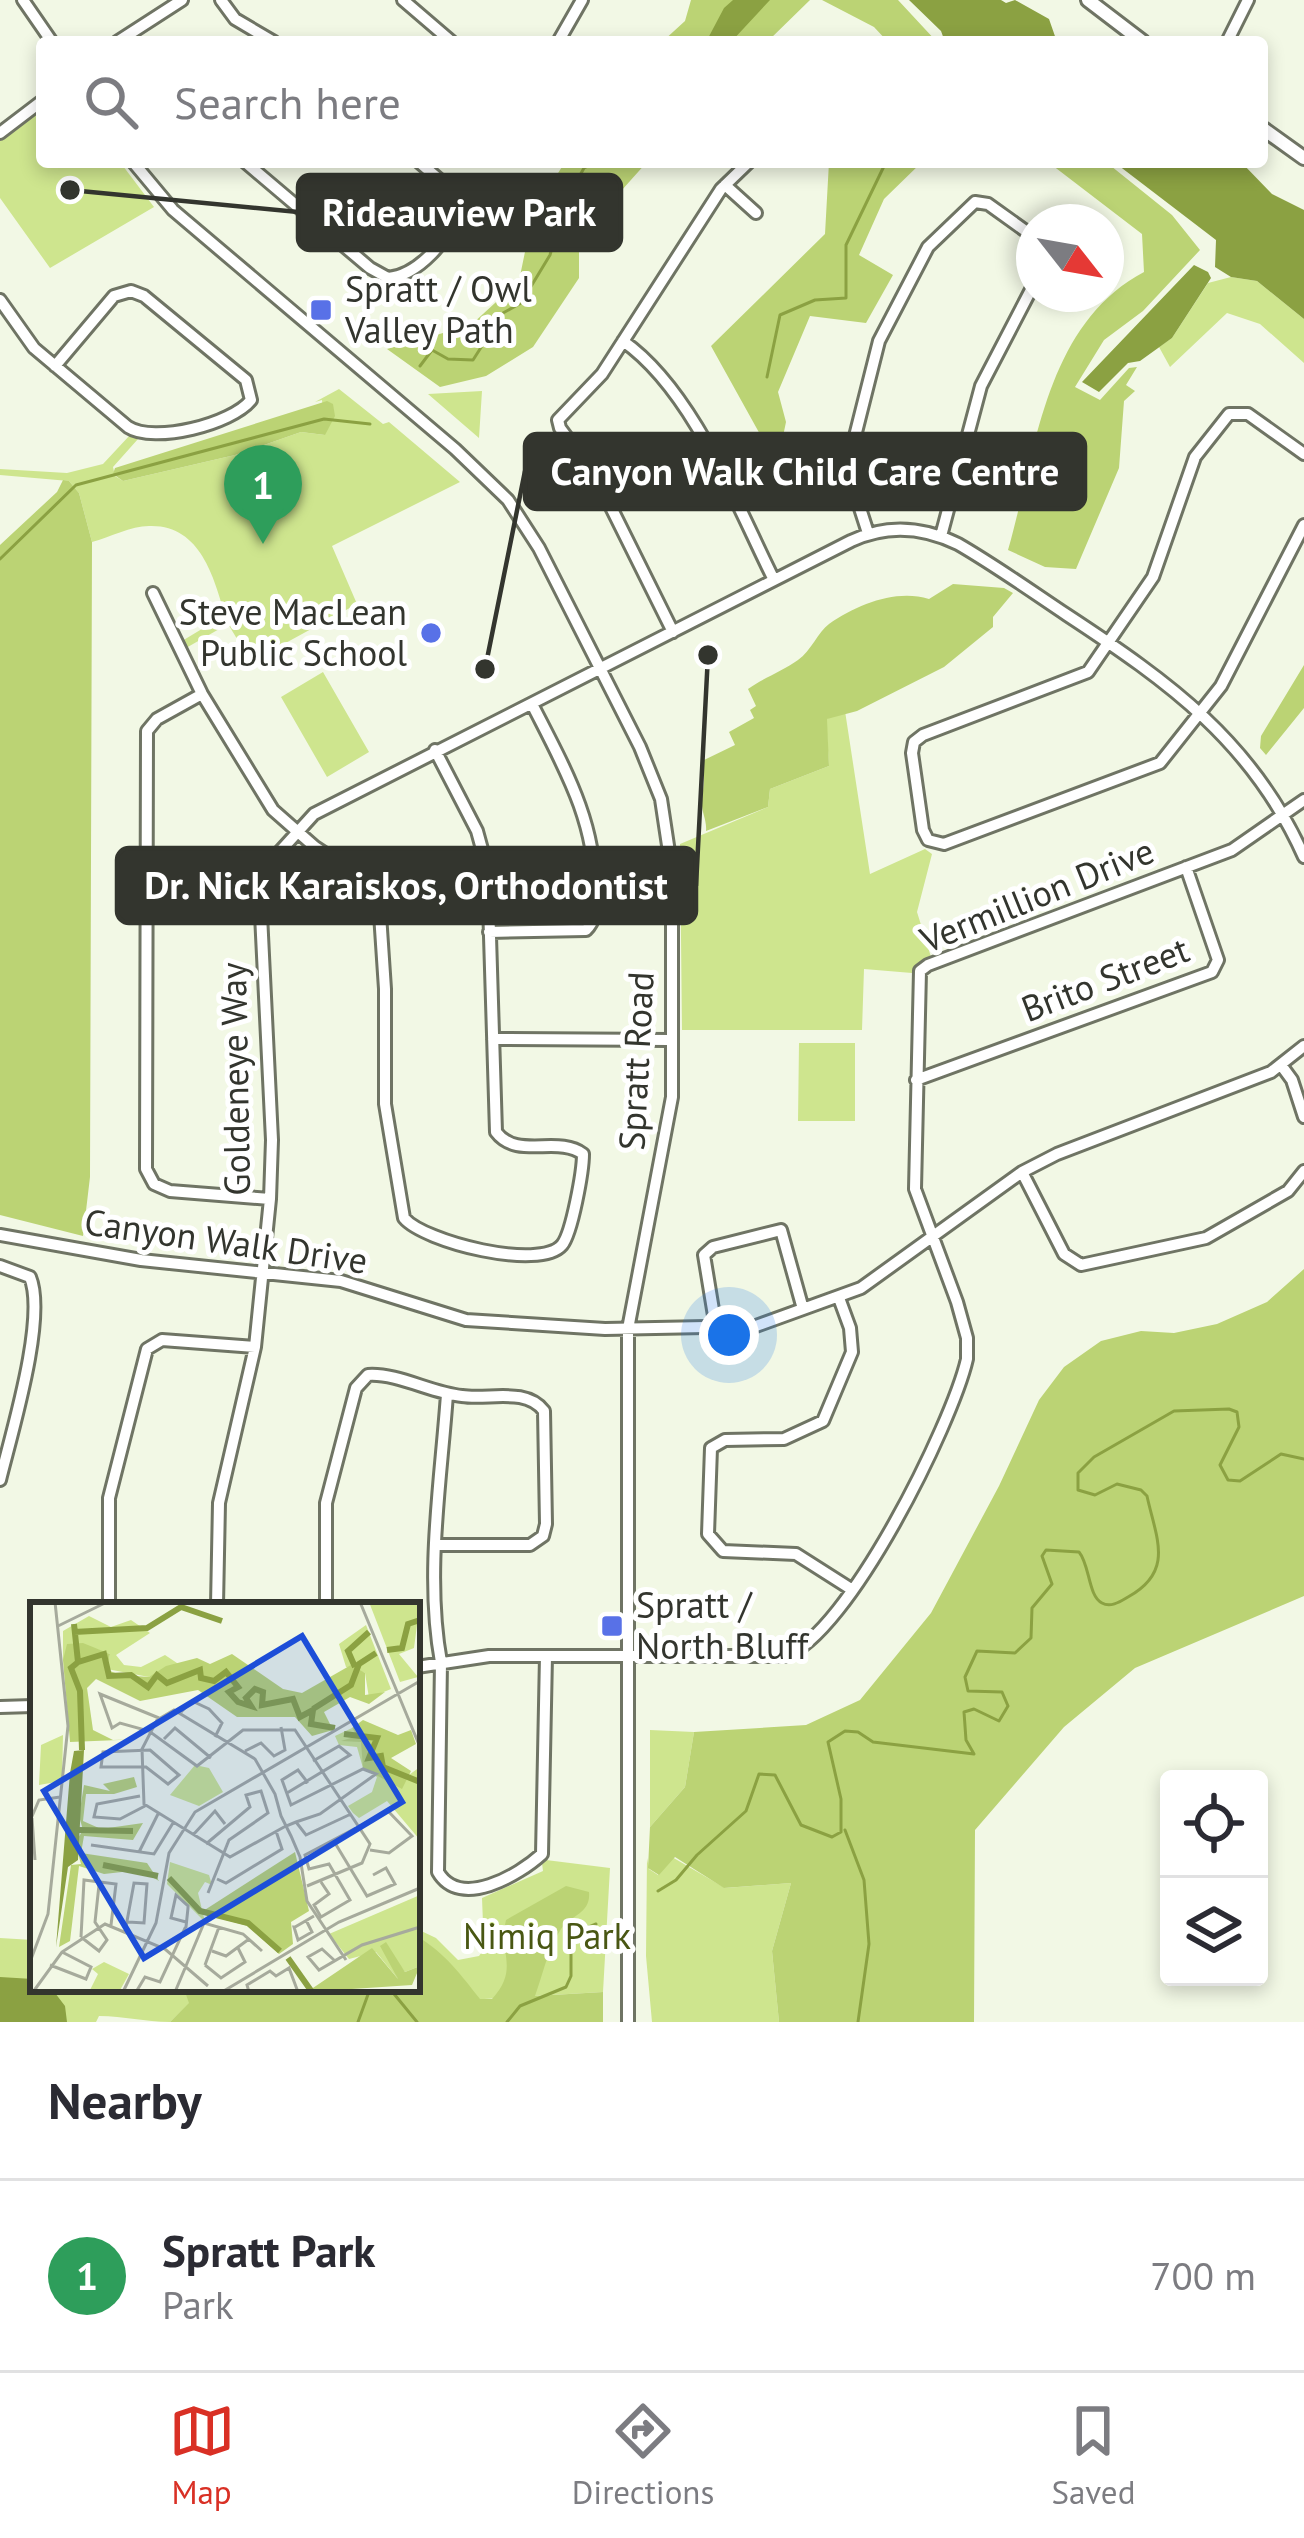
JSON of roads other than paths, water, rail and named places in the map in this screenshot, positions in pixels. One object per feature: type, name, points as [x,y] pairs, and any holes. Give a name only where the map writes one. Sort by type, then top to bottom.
[{"type":"main road","points":[[1088,0],[1136,36]]},
{"type":"main road","points":[[1268,132],[1304,158]]},
{"type":"street","points":[[23,0],[48,36]]},
{"type":"street","points":[[126,36],[182,0]]},
{"type":"street","points":[[221,0],[251,36]]},
{"type":"street","points":[[403,0],[445,36]]},
{"type":"street","points":[[1230,36],[1248,0]]},
{"type":"street","points":[[561,36],[579,1]]},
{"type":"street","points":[[0,134],[36,105]]},
{"type":"street","name":"Spratt Road","points":[[138,168],[173,210],[500,490],[531,533],[647,762],[666,822],[671,872],[669,1127],[628,1329],[628,2022]]},
{"type":"street","points":[[251,168],[388,278],[411,273],[420,265],[461,212],[456,194],[426,168]]},
{"type":"street","points":[[673,632],[595,475],[559,424],[564,410],[602,374],[724,185],[742,168]]},
{"type":"street","points":[[724,185],[756,213]]},
{"type":"street","points":[[868,533],[847,468],[878,340],[932,242],[975,202],[988,204],[1016,224]]},
{"type":"street","points":[[0,300],[28,341],[55,366],[128,427],[149,436],[222,419],[244,409],[250,400],[246,380],[144,296],[131,291],[114,296],[55,366]]},
{"type":"street","points":[[941,536],[981,386],[1019,312]]},
{"type":"street","points":[[623,340],[648,360],[689,415],[774,580]]},
{"type":"street","points":[[1304,454],[1248,414],[1236,412],[1225,418],[1196,457],[1156,571],[1083,675],[914,742],[920,811],[928,840],[944,844],[1149,769],[1170,754],[1226,676],[1304,524]]},
{"type":"street","points":[[600,669],[868,533],[899,529],[941,536],[1109,642],[1202,712],[1247,764],[1304,857]]},
{"type":"street","points":[[153,593],[202,694],[268,804],[296,832],[365,880],[379,899],[385,1104],[404,1218],[421,1232],[488,1254],[550,1252],[566,1240],[583,1154],[574,1148],[512,1145],[499,1137],[493,1095],[488,871],[477,831],[435,750]]},
{"type":"street","name":"Goldeneye Way","points":[[217,1602],[219,1503],[255,1347],[270,1199],[272,1140],[260,894],[267,869],[296,832],[330,805],[600,669]]},
{"type":"street","points":[[202,694],[157,719],[147,731],[146,1169],[154,1184],[170,1191],[270,1199]]},
{"type":"street","points":[[489,932],[586,930],[595,917],[591,832],[574,784],[532,704]]},
{"type":"street","name":"Vermillion Drive","points":[[420,1666],[470,1657],[791,1654],[814,1639],[890,1534],[967,1359],[967,1338],[957,1302],[915,1189],[916,985],[923,967],[1232,850],[1304,800]]},
{"type":"street","name":"Brito Street","points":[[916,1080],[1212,972],[1218,960],[1186,867]]},
{"type":"street","points":[[493,1040],[670,1040]]},
{"type":"street","name":"Canyon Walk Drive","points":[[0,1235],[141,1260],[341,1281],[466,1320],[628,1329],[756,1326],[839,1298],[877,1278],[1022,1172],[1074,1146],[1282,1065],[1304,1046]]},
{"type":"street","points":[[1282,1065],[1304,1117]]},
{"type":"street","points":[[1022,1172],[1064,1254],[1081,1265],[1206,1238],[1288,1191],[1304,1171]]},
{"type":"street","points":[[716,1328],[704,1255],[713,1247],[781,1230],[803,1310]]},
{"type":"street","points":[[0,1266],[31,1277],[35,1294],[26,1377],[0,1480]]},
{"type":"street","points":[[839,1298],[850,1328],[852,1352],[825,1418],[784,1439],[725,1440],[711,1448],[708,1534],[723,1551],[796,1554],[850,1589]]},
{"type":"street","points":[[109,1602],[109,1498],[147,1349],[162,1340],[255,1347]]},
{"type":"street","points":[[326,1602],[326,1503],[359,1382],[368,1376],[382,1375],[447,1394],[527,1397],[539,1404],[545,1416],[543,1536],[530,1545],[436,1545]]},
{"type":"street","points":[[447,1394],[436,1545],[441,1662],[438,1872],[449,1886],[469,1891],[483,1888],[539,1858],[544,1849],[546,1656]]},
{"type":"waterway","points":[[420,366],[432,350],[448,359],[473,360],[503,313],[521,303],[550,255],[564,204],[584,168]]},
{"type":"waterway","points":[[767,377],[780,315],[815,300],[846,298],[846,245],[883,168]]},
{"type":"waterway","points":[[0,559],[76,485],[324,419],[370,424]]},
{"type":"waterway","points":[[658,1891],[676,1880],[746,1811],[759,1774],[775,1775],[801,1825],[832,1837],[841,1832],[841,1799],[828,1742],[845,1731],[858,1732],[873,1742],[974,1754],[966,1740],[964,1712],[974,1709],[999,1721],[1008,1706],[1002,1692],[968,1691],[965,1677],[977,1651],[1015,1653],[1031,1638],[1032,1608],[1052,1584],[1042,1556],[1046,1550],[1079,1552],[1094,1594],[1105,1604],[1119,1602],[1143,1587],[1157,1565],[1158,1552],[1147,1496],[1117,1484],[1095,1495],[1078,1490],[1078,1473],[1094,1457],[1174,1411],[1229,1409],[1237,1412],[1239,1427],[1220,1465],[1228,1480],[1240,1481],[1281,1454],[1304,1459]]},
{"type":"waterway","points":[[845,1830],[864,1880],[869,1944],[858,2022]]},
{"type":"waterway","points":[[507,2022],[520,2006],[566,1987],[571,1976],[571,1942],[596,1924]]},
{"type":"waterway","points":[[358,2022],[369,1992]]},
{"type":"waterway","points":[[392,1992],[417,2022]]},
{"type":"place","name":"Rideauview Park","points":[[70,190]]},
{"type":"place","name":"Spratt / Owl Valley Path","points":[[321,310]]},
{"type":"place","name":"Spratt Park","points":[[263,544]]},
{"type":"place","name":"Steve MacLean Public School","points":[[431,633]]},
{"type":"place","name":"Dr. Nick Karaiskos, Orthodontist","points":[[708,655]]},
{"type":"place","name":"Canyon Walk Child Care Centre","points":[[485,669]]},
{"type":"place","name":"Spratt / North Bluff","points":[[612,1626]]},
{"type":"park label","name":"Nimiq Park","points":[[547,1936]]}]
